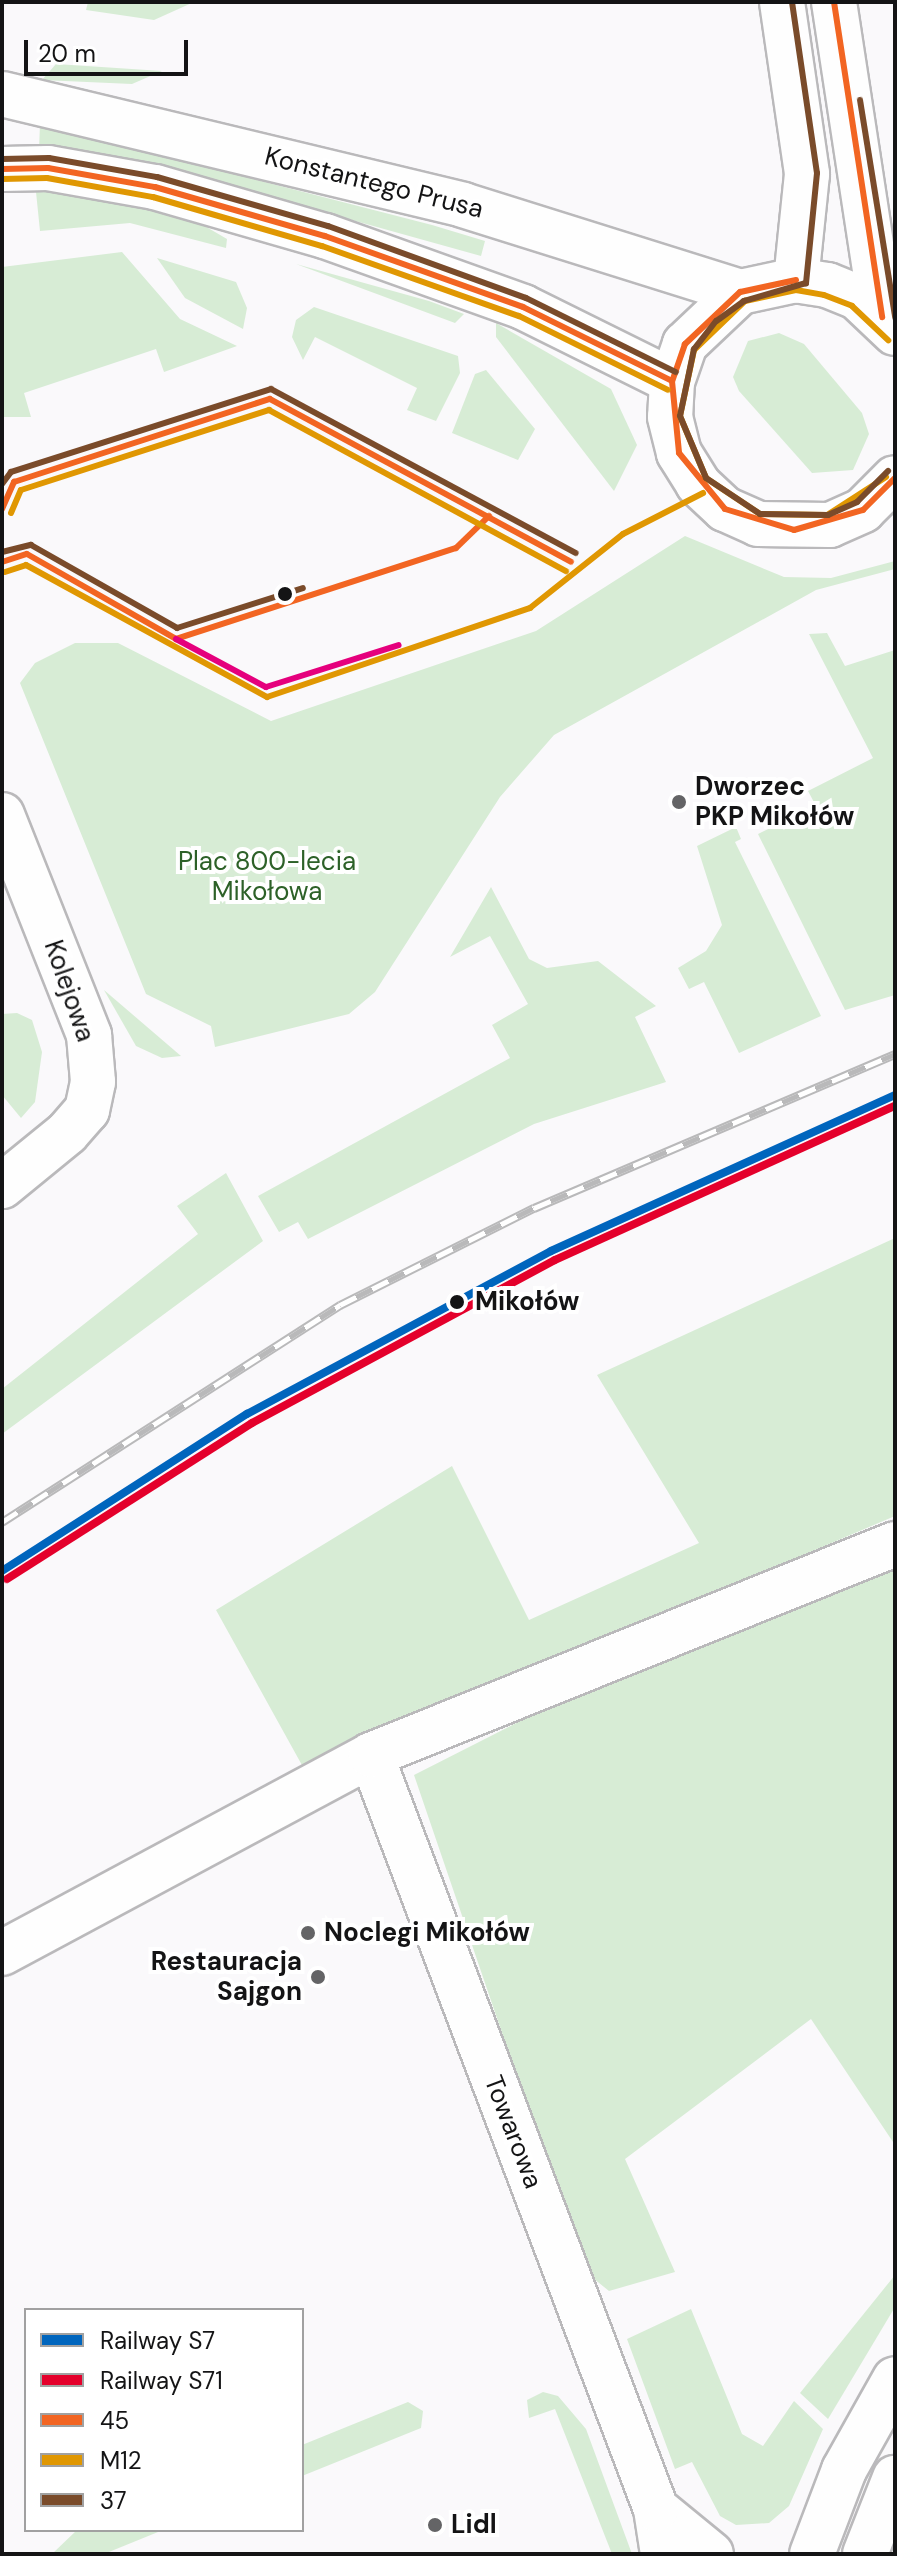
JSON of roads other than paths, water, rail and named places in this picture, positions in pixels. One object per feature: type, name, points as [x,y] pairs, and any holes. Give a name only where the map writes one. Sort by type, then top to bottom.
[{"type":"street","points":[[782,2],[807,174],[796,280]]},
{"type":"street","points":[[834,2],[889,325]]},
{"type":"street","name":"Konstantego Prusa","points":[[2,94],[463,205],[740,292]]},
{"type":"street","points":[[2,169],[48,168],[155,187],[325,236],[523,307],[672,381]]},
{"type":"street","points":[[889,325],[857,297],[796,280],[740,292],[685,344],[672,381],[679,453],[725,509],[758,524],[818,527],[863,510],[894,484]]},
{"type":"street","name":"Kolejowa","points":[[2,815],[89,1035],[93,1082],[87,1110],[67,1133],[2,1186]]},
{"type":"street","points":[[2,1953],[371,1755],[895,1544]]},
{"type":"street","name":"Towarowa","points":[[371,1755],[656,2509],[663,2554]]},
{"type":"street","points":[[807,2546],[895,2379]]},
{"type":"street","points":[[865,2554],[895,2478]]},
{"type":"street","name":"Towarowa","points":[[656,2509],[711,2554]]},
{"type":"railway","points":[[2,1522],[340,1305],[534,1208],[895,1054]]},
{"type":"rail line","name":"S7","points":[[2,1571],[247,1414],[551,1251],[895,1095]]},
{"type":"rail line","name":"S71","points":[[7,1579],[252,1423],[555,1260],[895,1106]]},
{"type":"place","name":"Dworzec PKP Mikołów","points":[[679,802]]},
{"type":"place","name":"Mikołów","points":[[457,1302]]},
{"type":"place","name":"Noclegi Mikołów","points":[[308,1933]]},
{"type":"place","name":"Restauracja Sajgon","points":[[318,1977]]},
{"type":"place","name":"Lidl","points":[[435,2525]]},
{"type":"park label","name":"Plac 800-lecia Mikołowa","points":[[267,877]]}]
